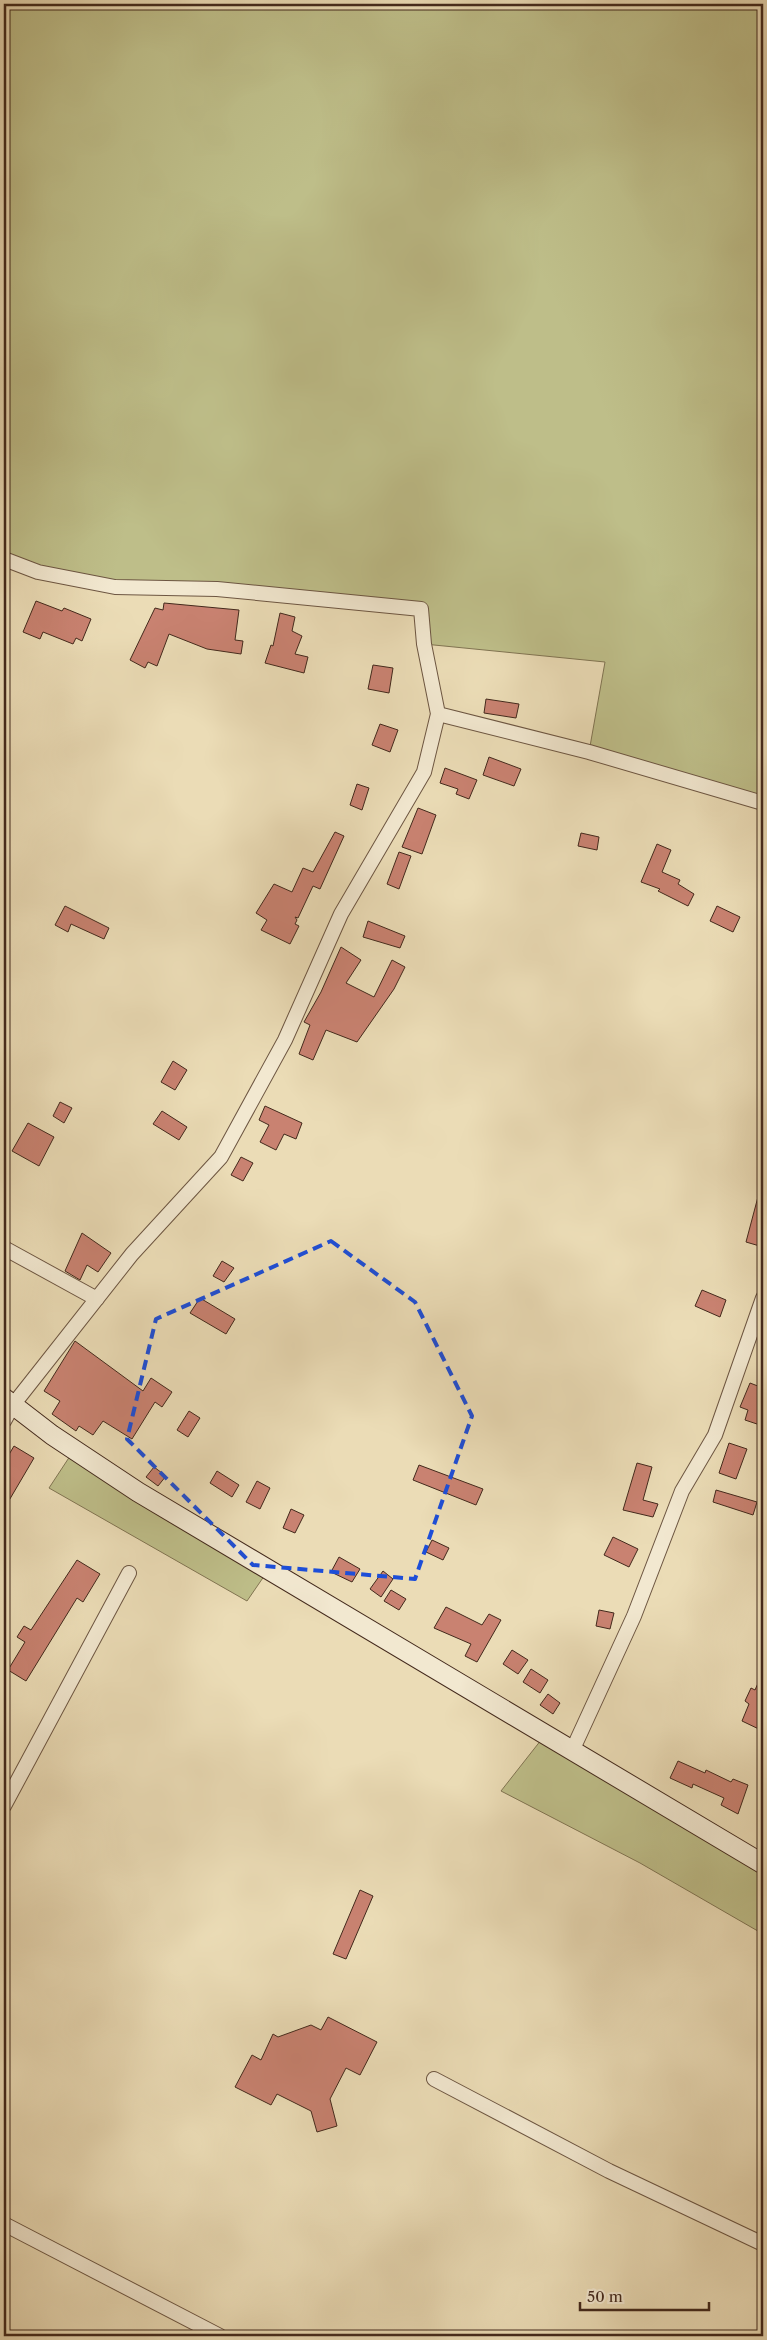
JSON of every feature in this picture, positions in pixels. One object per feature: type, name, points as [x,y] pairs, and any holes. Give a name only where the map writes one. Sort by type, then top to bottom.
[{"type":"main road","points":[[7,1408],[52,1435],[138,1492],[763,1864]]},
{"type":"street","points":[[4,559],[38,572],[115,587],[218,589],[421,609],[424,644],[438,714],[424,772],[341,914],[285,1040],[221,1157],[132,1254],[7,1408]]},
{"type":"street","points":[[438,714],[589,752],[763,803]]},
{"type":"street","points":[[4,1248],[97,1299]]},
{"type":"street","points":[[572,1751],[634,1616],[682,1491],[715,1435],[763,1298]]},
{"type":"street","points":[[4,1806],[129,1573]]},
{"type":"street","points":[[434,2080],[609,2170],[763,2244]]},
{"type":"street","points":[[4,2224],[220,2336]]},
{"type":"highlighted area","points":[[331,1241],[415,1302],[472,1416],[415,1579],[253,1565],[127,1439],[156,1319]]},
{"type":"green space","points":[[4,4],[763,4],[763,803],[589,752],[605,662],[424,644],[421,610],[115,587],[4,559]]},
{"type":"green space","points":[[74,1450],[269,1569],[247,1601],[49,1488]]},
{"type":"green space","points":[[545,1735],[763,1864],[763,1934],[640,1863],[501,1791]]},
{"type":"building","points":[[36,601],[62,611],[64,608],[91,619],[82,641],[76,638],[73,644],[43,632],[40,639],[23,632]]},
{"type":"building","points":[[164,603],[239,610],[235,640],[243,641],[241,654],[207,649],[169,634],[157,666],[148,662],[145,668],[130,660],[155,608],[163,610]]},
{"type":"building","points":[[280,613],[295,617],[292,631],[302,636],[295,654],[308,657],[304,673],[265,663],[271,645],[273,646]]},
{"type":"building","points":[[373,665],[393,668],[389,693],[368,689]]},
{"type":"building","points":[[486,699],[519,704],[516,718],[484,713]]},
{"type":"building","points":[[380,724],[398,730],[390,752],[372,745]]},
{"type":"building","points":[[489,757],[521,769],[514,786],[483,775]]},
{"type":"building","points":[[445,768],[477,780],[469,799],[456,794],[458,789],[440,783]]},
{"type":"building","points":[[357,784],[369,788],[362,810],[350,805]]},
{"type":"building","points":[[418,808],[436,815],[422,854],[402,847]]},
{"type":"building","points":[[335,832],[344,836],[320,889],[313,886],[298,918],[295,917],[297,920],[295,924],[299,926],[290,944],[261,930],[267,920],[256,913],[274,884],[292,892],[303,868],[313,872]]},
{"type":"building","points":[[581,833],[599,837],[597,850],[578,846]]},
{"type":"building","points":[[657,844],[671,850],[662,872],[680,880],[678,884],[694,894],[688,906],[658,891],[660,889],[641,882]]},
{"type":"building","points":[[399,852],[411,856],[399,889],[387,884]]},
{"type":"building","points":[[65,906],[109,928],[104,939],[71,924],[68,932],[55,925]]},
{"type":"building","points":[[717,906],[740,917],[733,932],[710,921]]},
{"type":"building","points":[[368,921],[405,936],[400,948],[363,937]]},
{"type":"building","points":[[341,947],[361,960],[346,983],[374,997],[392,960],[405,967],[394,989],[357,1042],[326,1030],[313,1060],[299,1054],[310,1025],[304,1022],[321,992]]},
{"type":"building","points":[[173,1061],[187,1070],[175,1090],[161,1082]]},
{"type":"building","points":[[60,1102],[72,1108],[64,1123],[53,1116]]},
{"type":"building","points":[[265,1106],[302,1123],[296,1139],[284,1134],[276,1150],[260,1142],[269,1125],[259,1120]]},
{"type":"building","points":[[162,1111],[187,1127],[179,1140],[153,1124]]},
{"type":"building","points":[[28,1123],[54,1137],[39,1166],[12,1151]]},
{"type":"building","points":[[241,1157],[253,1163],[243,1181],[231,1175]]},
{"type":"building","points":[[759,1193],[763,1193],[763,1247],[746,1242]]},
{"type":"building","points":[[82,1233],[111,1253],[98,1272],[87,1265],[80,1280],[65,1271]]},
{"type":"building","points":[[222,1261],[234,1268],[224,1282],[213,1276]]},
{"type":"building","points":[[702,1290],[726,1300],[720,1317],[695,1306]]},
{"type":"building","points":[[200,1298],[235,1319],[226,1334],[190,1313]]},
{"type":"building","points":[[75,1341],[143,1391],[151,1378],[172,1392],[162,1407],[155,1402],[132,1439],[103,1421],[93,1435],[79,1426],[76,1431],[52,1414],[60,1401],[44,1391]]},
{"type":"building","points":[[750,1383],[763,1388],[763,1426],[745,1420],[748,1410],[740,1407]]},
{"type":"building","points":[[189,1411],[200,1418],[188,1437],[177,1430]]},
{"type":"building","points":[[729,1443],[747,1449],[736,1479],[719,1473]]},
{"type":"building","points":[[14,1446],[34,1458],[4,1509],[4,1463]]},
{"type":"building","points":[[637,1463],[652,1467],[643,1500],[658,1504],[653,1517],[623,1510]]},
{"type":"building","points":[[419,1465],[483,1489],[476,1505],[413,1480]]},
{"type":"building","points":[[154,1467],[166,1476],[158,1486],[146,1477]]},
{"type":"building","points":[[217,1471],[239,1485],[232,1497],[210,1483]]},
{"type":"building","points":[[257,1481],[270,1488],[260,1509],[246,1502]]},
{"type":"building","points":[[716,1490],[757,1502],[753,1515],[713,1502]]},
{"type":"building","points":[[291,1509],[304,1515],[295,1533],[283,1528]]},
{"type":"building","points":[[613,1537],[638,1549],[629,1567],[604,1555]]},
{"type":"building","points":[[432,1540],[449,1548],[443,1560],[426,1552]]},
{"type":"building","points":[[339,1557],[360,1569],[352,1582],[331,1572]]},
{"type":"building","points":[[77,1560],[100,1574],[83,1602],[77,1598],[26,1681],[8,1670],[25,1642],[17,1637],[24,1626],[31,1630]]},
{"type":"building","points":[[383,1571],[393,1579],[381,1597],[370,1589]]},
{"type":"building","points":[[391,1590],[406,1599],[399,1610],[384,1601]]},
{"type":"building","points":[[446,1607],[482,1625],[489,1614],[501,1620],[477,1662],[465,1656],[471,1644],[434,1628]]},
{"type":"building","points":[[599,1610],[614,1613],[610,1629],[596,1626]]},
{"type":"building","points":[[512,1650],[528,1660],[518,1674],[503,1664]]},
{"type":"building","points":[[531,1669],[548,1680],[540,1693],[523,1682]]},
{"type":"building","points":[[763,1672],[763,1731],[742,1721],[749,1704],[745,1701],[751,1688],[755,1690]]},
{"type":"building","points":[[548,1694],[560,1703],[553,1714],[540,1705]]},
{"type":"building","points":[[678,1761],[705,1773],[706,1770],[731,1782],[733,1779],[748,1785],[738,1814],[721,1805],[724,1798],[693,1784],[692,1788],[670,1778]]},
{"type":"building","points":[[360,1890],[373,1896],[346,1959],[333,1954]]},
{"type":"building","points":[[328,2017],[377,2042],[360,2075],[346,2068],[330,2099],[337,2126],[317,2132],[311,2111],[277,2094],[271,2105],[235,2087],[252,2055],[261,2060],[273,2034],[278,2037],[311,2025],[321,2030]]}]
